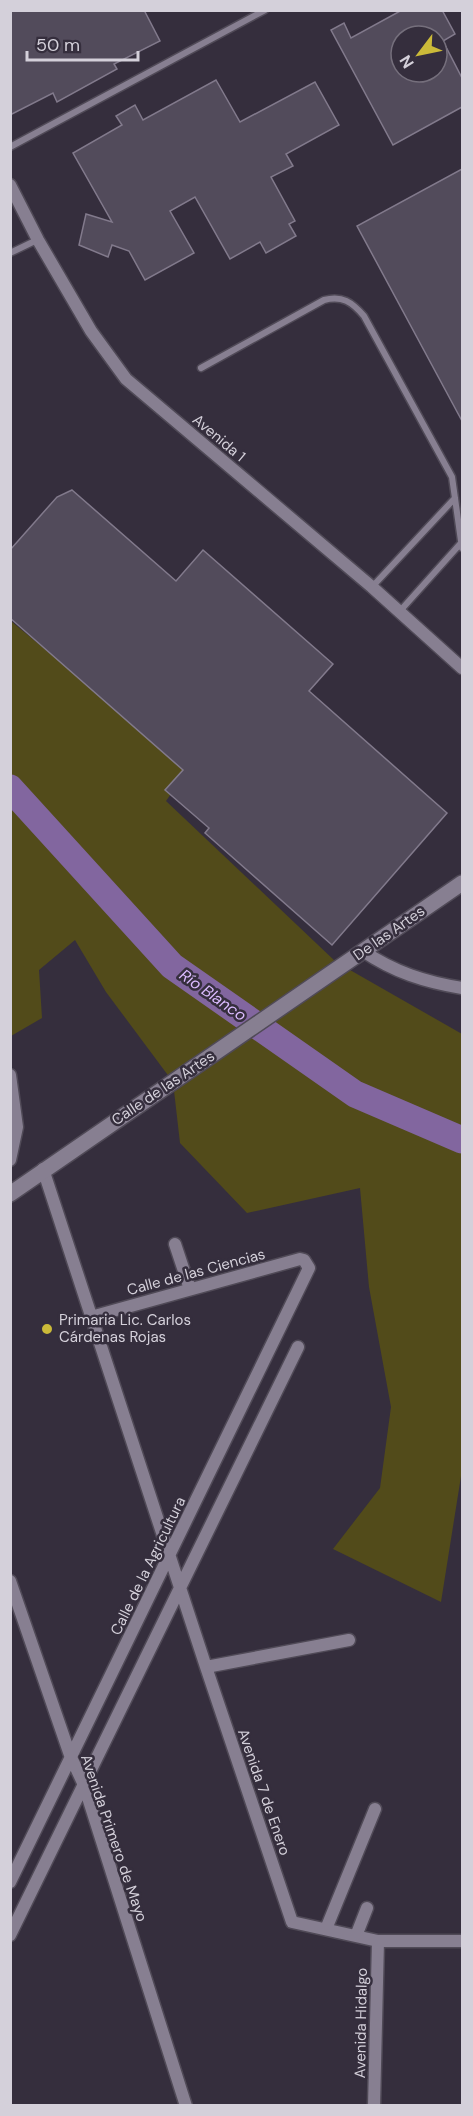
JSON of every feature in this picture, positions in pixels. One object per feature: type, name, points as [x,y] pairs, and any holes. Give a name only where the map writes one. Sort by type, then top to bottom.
[{"type":"street","name":"Avenida 1","points":[[10,185],[38,240],[91,331],[126,379],[400,611],[462,668]]},
{"type":"street","name":"De las Artes","points":[[315,984],[462,883]]},
{"type":"street","points":[[363,951],[393,969],[413,977],[462,988]]},
{"type":"street","name":"Calle de las Artes","points":[[10,1194],[43,1169],[315,984]]},
{"type":"street","points":[[10,1075],[17,1127],[10,1160]]},
{"type":"street","points":[[43,1169],[171,1562]]},
{"type":"street","points":[[176,1244],[190,1289]]},
{"type":"street","name":"Calle de las Ciencias","points":[[91,1317],[300,1259],[308,1264]]},
{"type":"street","name":"Calle de la Agricultura","points":[[10,1882],[70,1755],[171,1562],[308,1274],[308,1264]]},
{"type":"street","points":[[10,1935],[80,1777],[298,1347]]},
{"type":"street","name":"Avenida 7 de Enero","points":[[171,1562],[292,1922],[378,1941],[462,1941]]},
{"type":"street","name":"Avenida Primero de Mayo","points":[[10,1581],[70,1755],[80,1777],[186,2106]]},
{"type":"street","points":[[206,1667],[349,1640]]},
{"type":"street","points":[[326,1929],[375,1809]]},
{"type":"street","points":[[356,1936],[367,1908]]},
{"type":"street","name":"Avenida Hidalgo","points":[[374,2106],[378,1941]]},
{"type":"lane","points":[[10,147],[265,10]]},
{"type":"lane","points":[[10,253],[38,240]]},
{"type":"lane","points":[[201,368],[324,300],[343,299],[354,304],[363,316],[452,477],[462,545],[400,611]]},
{"type":"lane","points":[[372,587],[454,498]]},
{"type":"shaded area","points":[[12,622],[189,768],[166,801],[336,962],[462,1034],[462,1470],[441,1602],[333,1549],[380,1488],[391,1407],[369,1287],[360,1188],[247,1213],[180,1143],[173,1082],[106,992],[75,940],[39,970],[42,1018],[11,1036]]},
{"type":"building","points":[[10,10],[144,10],[160,41],[114,64],[117,69],[57,102],[53,93],[10,115]]},
{"type":"building","points":[[402,10],[442,10],[455,34],[449,38],[449,24],[389,24],[389,84],[449,84],[449,53],[462,78],[462,107],[393,145],[331,30],[344,23],[351,38]]},
{"type":"building","points":[[216,80],[240,122],[315,82],[339,125],[286,154],[293,166],[271,177],[295,221],[289,224],[296,236],[266,253],[260,242],[230,259],[195,197],[170,211],[194,253],[145,280],[129,251],[112,245],[108,257],[79,245],[86,214],[112,222],[73,153],[122,125],[116,116],[135,105],[143,120]]},
{"type":"building","points":[[462,169],[462,421],[357,226]]},
{"type":"building","points":[[72,490],[176,581],[203,550],[333,664],[309,691],[447,813],[332,945],[205,833],[209,828],[165,790],[183,770],[10,618],[10,550],[57,497]]},
{"type":"waterway","name":"Río Blanco","points":[[10,788],[172,966],[355,1094],[462,1140]]},
{"type":"place","name":"Primaria Lic. Carlos Cárdenas Rojas","points":[[47,1329]]}]
